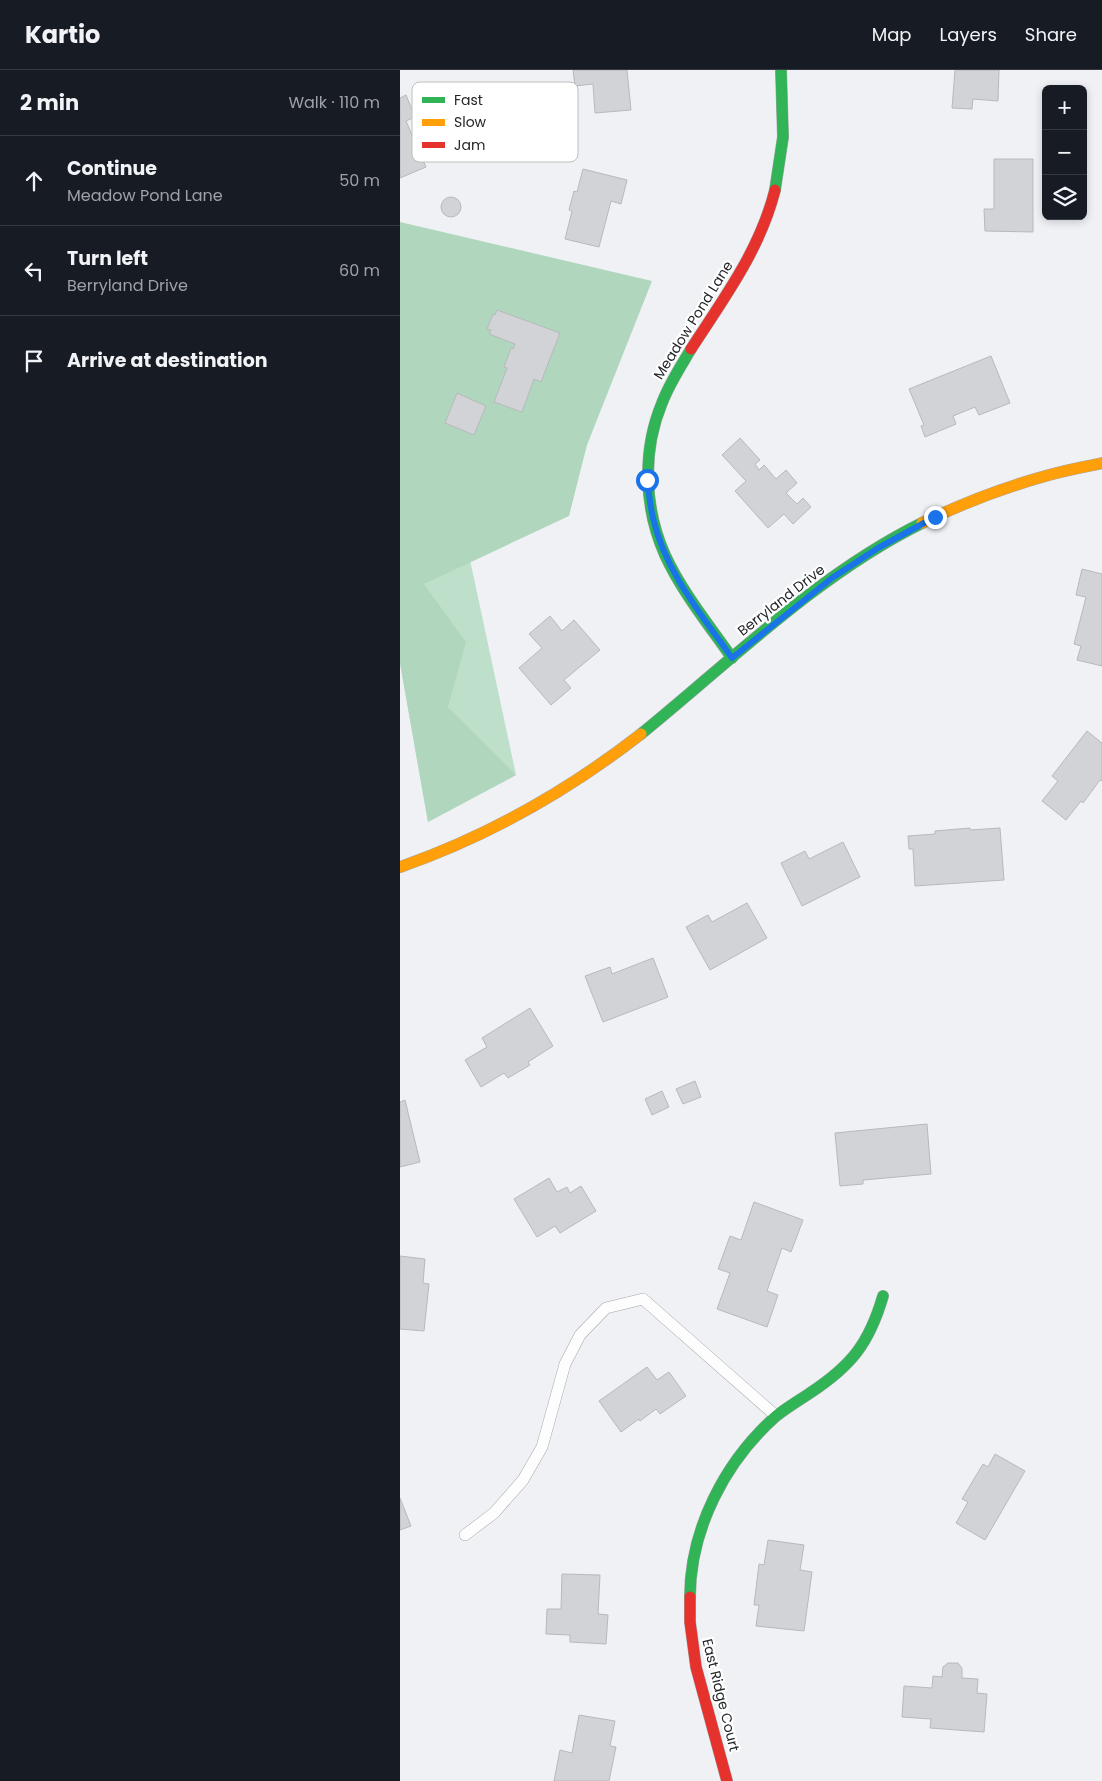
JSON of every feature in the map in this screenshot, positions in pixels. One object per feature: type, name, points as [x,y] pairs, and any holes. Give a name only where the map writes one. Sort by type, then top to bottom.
[{"type":"street","name":"Meadow Pond Lane","points":[[732,658],[684,590],[666,555],[653,518],[647,480],[649,440],[660,404],[677,370],[735,282],[756,243],[772,202],[783,148],[784,105],[781,70]]},
{"type":"street","name":"Berryland Drive","points":[[400,867],[449,849],[554,794],[624,746],[832,578],[878,548],[935,517],[980,497],[1043,476],[1102,463]]},
{"type":"street","name":"East Ridge Court","points":[[727,1781],[694,1658],[689,1626],[690,1578],[696,1547],[711,1503],[726,1476],[746,1447],[776,1416],[834,1375],[858,1353],[874,1327],[883,1296]]},
{"type":"lane","points":[[465,1535],[494,1513],[523,1480],[542,1447],[565,1364],[580,1335],[606,1308],[643,1299],[776,1416]]},
{"type":"green space","points":[[400,222],[652,281],[587,445],[569,516],[424,584],[466,642],[448,707],[516,775],[428,822],[400,663]]},
{"type":"green space","points":[[400,287],[422,335],[516,775],[428,822],[400,663]]},
{"type":"building","points":[[573,70],[627,70],[631,110],[595,113],[593,84],[578,86],[578,82],[574,82]]},
{"type":"building","points":[[955,70],[999,70],[998,101],[973,99],[972,109],[952,108]]},
{"type":"building","points":[[406,95],[412,110],[412,118],[406,121],[412,135],[412,162],[424,162],[426,167],[400,178],[400,98]]},
{"type":"building","points":[[994,159],[1033,159],[1033,232],[985,231],[984,209],[994,209]]},
{"type":"building","points":[[583,169],[627,180],[621,204],[611,201],[599,247],[565,239],[572,211],[569,210],[574,191],[577,192]]},
{"type":"building","points":[[451,197],[458,200],[461,207],[458,214],[451,217],[444,214],[441,207],[444,200]]},
{"type":"building","points":[[497,310],[560,333],[541,382],[534,379],[522,412],[494,402],[507,368],[504,367],[511,348],[513,349],[515,344],[489,334],[491,330],[487,329],[493,314],[495,315]]},
{"type":"building","points":[[991,356],[1010,403],[979,415],[975,407],[953,416],[956,424],[925,437],[921,426],[924,425],[909,389]]},
{"type":"building","points":[[457,393],[486,406],[474,435],[445,423]]},
{"type":"building","points":[[740,438],[760,460],[755,464],[759,470],[764,465],[776,479],[786,470],[797,483],[786,493],[797,504],[803,498],[811,507],[793,524],[784,514],[768,528],[735,491],[746,481],[722,455]]},
{"type":"building","points":[[1082,569],[1102,574],[1102,666],[1077,660],[1081,646],[1074,644],[1086,597],[1076,595]]},
{"type":"building","points":[[550,616],[562,631],[574,620],[600,650],[564,680],[571,688],[551,705],[519,668],[542,648],[529,634]]},
{"type":"building","points":[[1087,731],[1102,743],[1102,781],[1100,780],[1083,803],[1081,801],[1066,820],[1042,801],[1058,781],[1052,776]]},
{"type":"building","points":[[970,828],[970,830],[1000,828],[1004,880],[915,886],[913,849],[909,849],[908,836],[935,834],[935,831]]},
{"type":"building","points":[[843,842],[860,877],[802,906],[781,863],[805,851],[809,859]]},
{"type":"building","points":[[747,903],[767,938],[710,970],[686,927],[708,915],[712,922]]},
{"type":"building","points":[[653,958],[668,997],[603,1022],[585,976],[610,967],[612,974]]},
{"type":"building","points":[[530,1008],[553,1046],[528,1062],[530,1065],[508,1078],[504,1073],[481,1087],[465,1060],[487,1047],[482,1038]]},
{"type":"building","points":[[695,1081],[701,1097],[683,1104],[676,1089]]},
{"type":"building","points":[[662,1091],[669,1107],[652,1115],[645,1099]]},
{"type":"building","points":[[405,1100],[420,1162],[400,1167],[400,1102]]},
{"type":"building","points":[[927,1124],[931,1174],[863,1180],[863,1184],[840,1186],[835,1133]]},
{"type":"building","points":[[549,1178],[557,1192],[567,1187],[570,1193],[581,1186],[596,1211],[560,1233],[555,1226],[537,1237],[514,1199]]},
{"type":"building","points":[[754,1202],[803,1220],[791,1252],[782,1248],[767,1291],[778,1295],[767,1327],[717,1309],[730,1273],[718,1269],[730,1236],[741,1240]]},
{"type":"building","points":[[400,1256],[425,1259],[423,1283],[429,1284],[424,1331],[400,1329]]},
{"type":"building","points":[[647,1367],[657,1380],[669,1372],[686,1396],[660,1414],[656,1409],[621,1432],[599,1401]]},
{"type":"building","points":[[995,1454],[1025,1471],[985,1540],[956,1523],[968,1502],[962,1499],[983,1464],[988,1467]]},
{"type":"building","points":[[400,1498],[411,1526],[400,1530]]},
{"type":"building","points":[[768,1540],[804,1545],[800,1570],[812,1572],[804,1631],[756,1626],[759,1605],[754,1605],[759,1564],[764,1565]]},
{"type":"building","points":[[562,1574],[600,1575],[598,1614],[608,1615],[606,1644],[570,1642],[570,1635],[546,1634],[547,1609],[561,1609]]},
{"type":"building","points":[[948,1663],[958,1663],[962,1668],[962,1678],[978,1679],[977,1693],[987,1694],[984,1732],[930,1728],[931,1719],[902,1717],[904,1686],[932,1688],[933,1676],[942,1677],[943,1667]]},
{"type":"building","points":[[579,1715],[615,1721],[610,1746],[616,1747],[609,1781],[554,1781],[560,1750],[572,1753]]},
{"type":"traffic: fast","points":[[775,190],[783,137],[781,70]]},
{"type":"traffic: fast","points":[[691,349],[668,389],[656,421],[651,440],[649,460],[650,499],[658,537],[672,569],[696,608],[732,658]]},
{"type":"traffic: fast","points":[[641,734],[811,593],[883,544],[922,523]]},
{"type":"traffic: fast","points":[[690,1597],[696,1547],[714,1498],[726,1476],[757,1435],[775,1417],[837,1373],[857,1352],[865,1341],[878,1313],[883,1296]]},
{"type":"traffic: slow","points":[[922,523],[1000,490],[1055,473],[1102,463]]},
{"type":"traffic: slow","points":[[400,867],[464,841],[526,810],[614,755],[641,734]]},
{"type":"traffic: jam","points":[[691,349],[751,253],[775,190]]},
{"type":"traffic: jam","points":[[690,1597],[690,1622],[696,1667],[727,1781]]},
{"type":"route","points":[[647,480],[653,518],[666,555],[684,590],[732,658],[832,578],[878,548],[935,517]]}]
